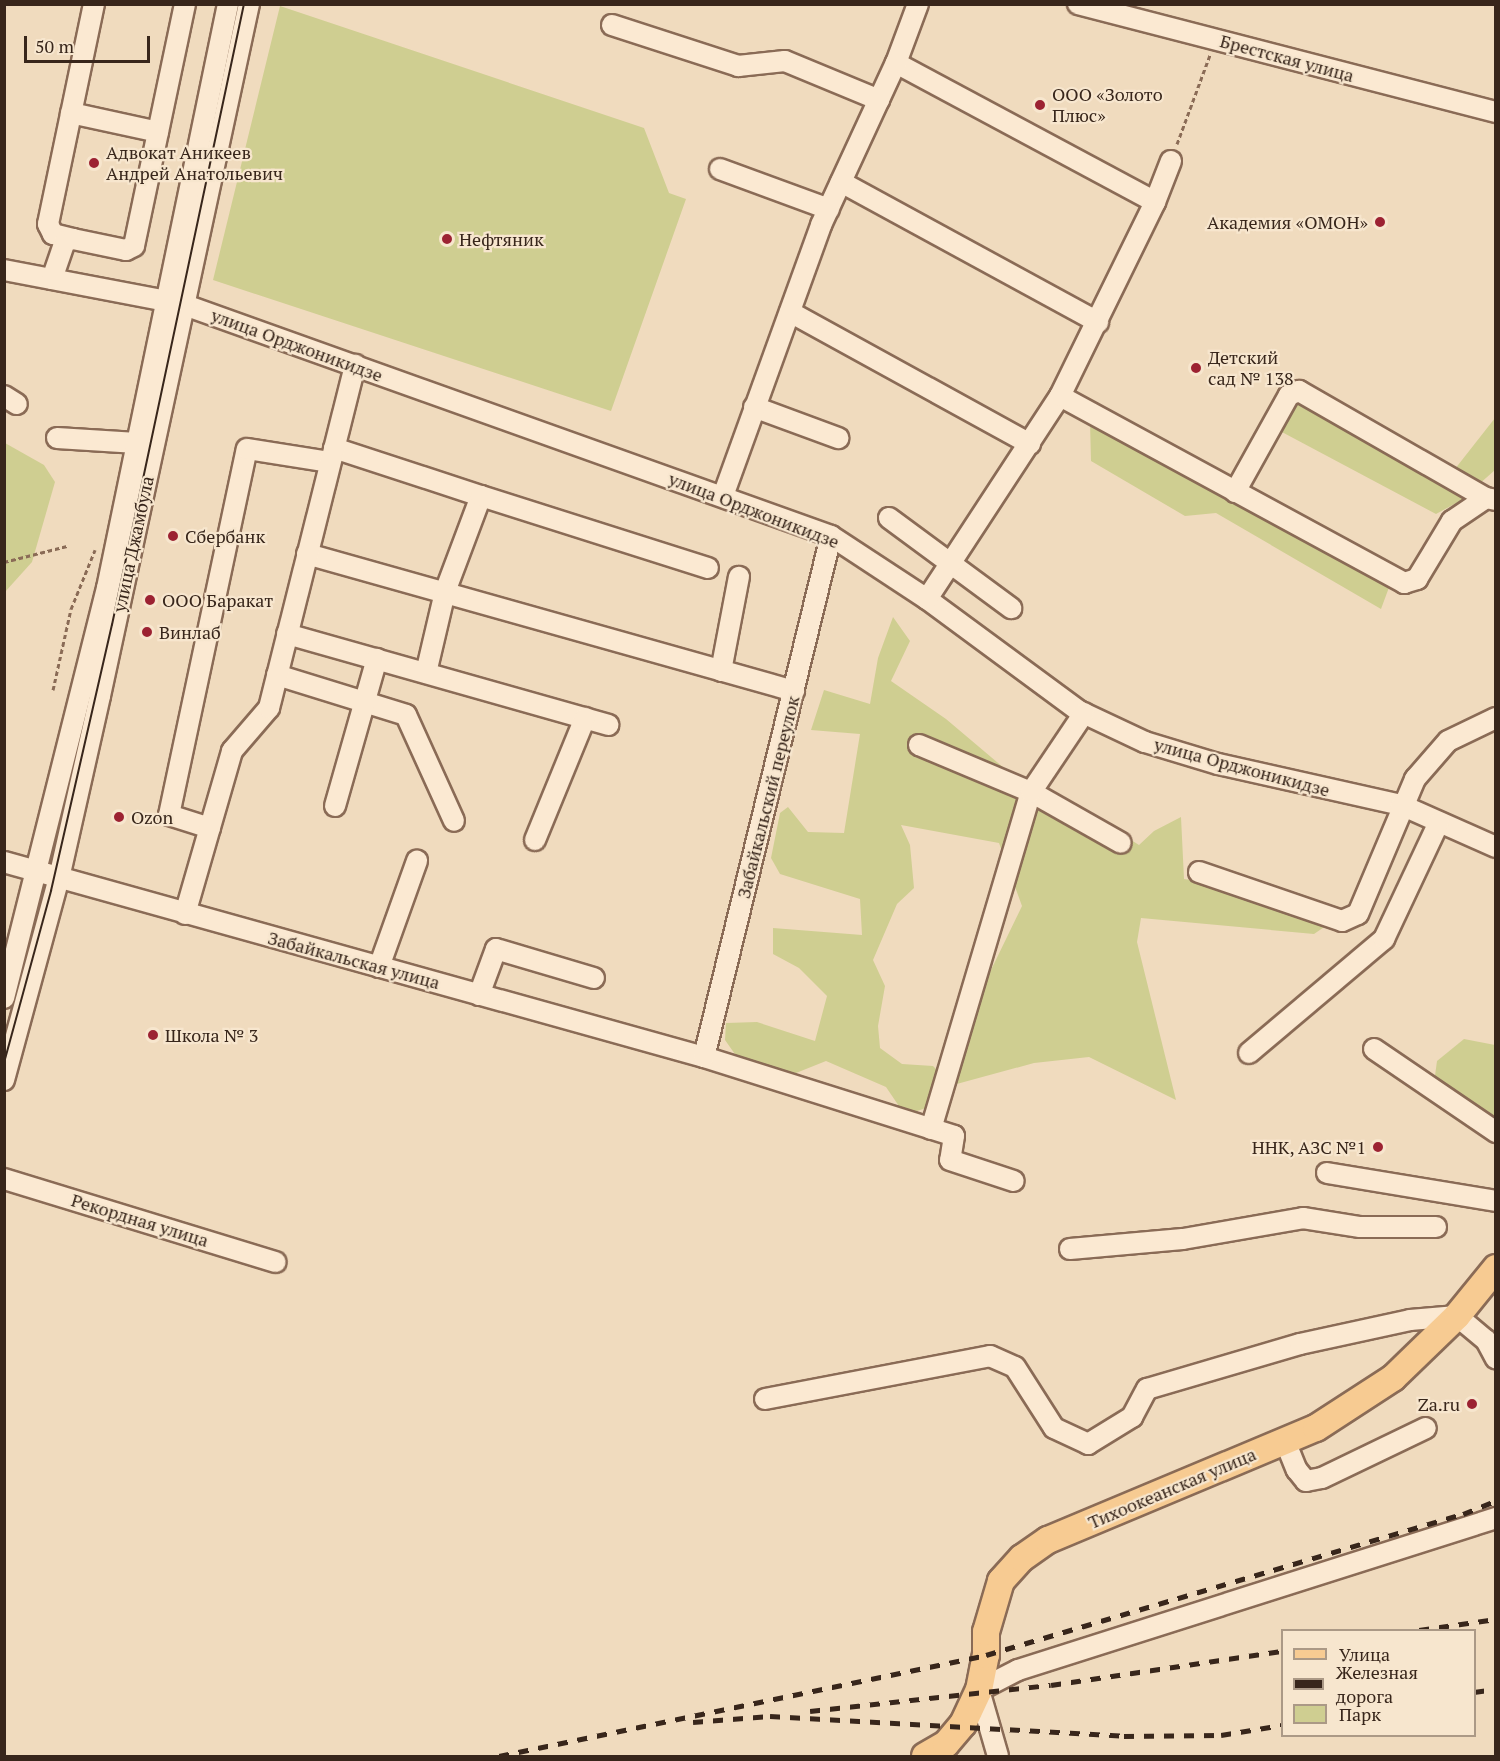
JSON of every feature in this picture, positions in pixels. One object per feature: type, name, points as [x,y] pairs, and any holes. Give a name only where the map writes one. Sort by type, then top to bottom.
[{"type":"main road","name":"Тихоокеанская улица","points":[[925,1756],[946,1744],[963,1724],[979,1690],[992,1607],[1001,1581],[1022,1558],[1048,1540],[1316,1428],[1393,1378],[1457,1316],[1496,1268]]},
{"type":"street","points":[[94,4],[48,228],[53,234],[126,250],[134,246],[185,4]]},
{"type":"street","name":"улица Джамбула","points":[[4,998],[39,873],[107,588],[137,443],[249,4]]},
{"type":"street","points":[[723,496],[829,209],[896,63],[918,4]]},
{"type":"street","name":"Брестская улица","points":[[1078,4],[1496,112]]},
{"type":"street","name":"улица Джамбула","points":[[4,1080],[58,879],[174,301],[228,5]]},
{"type":"street","points":[[612,25],[738,66],[785,61],[879,100]]},
{"type":"street","points":[[896,63],[1155,202]]},
{"type":"street","points":[[71,113],[158,132]]},
{"type":"street","points":[[927,599],[1060,396],[1155,202],[1171,160]]},
{"type":"street","points":[[720,169],[829,209]]},
{"type":"street","points":[[841,182],[1098,322]]},
{"type":"street","points":[[52,279],[62,244],[73,239]]},
{"type":"street","name":"улица Орджоникидзе","points":[[4,270],[174,301],[831,536],[927,599],[1084,713],[1145,742],[1218,764],[1401,805],[1496,848]]},
{"type":"street","points":[[790,312],[1030,444]]},
{"type":"street","points":[[185,914],[232,751],[269,708],[355,365]]},
{"type":"street","points":[[1235,492],[1288,395],[1299,391],[1491,499]]},
{"type":"street","points":[[1060,396],[1404,584],[1417,579],[1452,521],[1491,499]]},
{"type":"street","points":[[754,407],[838,438]]},
{"type":"street","points":[[57,438],[137,443]]},
{"type":"street","points":[[210,828],[169,815],[248,449],[332,455],[481,496],[708,568]]},
{"type":"street","points":[[426,673],[445,592],[481,496]]},
{"type":"street","points":[[889,518],[950,566],[1011,608]]},
{"type":"street","name":"Забайкальский переулок","points":[[705,1057],[831,536]]},
{"type":"street","points":[[308,554],[794,691]]},
{"type":"street","points":[[721,671],[739,577]]},
{"type":"street","points":[[287,634],[608,725]]},
{"type":"street","points":[[335,806],[377,659]]},
{"type":"street","points":[[277,675],[406,715],[454,821]]},
{"type":"street","points":[[931,1129],[1031,792],[1084,713]]},
{"type":"street","points":[[535,840],[585,718]]},
{"type":"street","points":[[1199,872],[1342,921],[1358,914],[1401,805],[1415,778],[1448,741],[1496,718]]},
{"type":"street","points":[[919,745],[1031,792],[1121,843]]},
{"type":"street","points":[[1249,1053],[1384,939],[1439,822]]},
{"type":"street","points":[[379,968],[417,861]]},
{"type":"street","name":"Забайкальская улица","points":[[4,862],[58,879],[705,1057],[954,1136],[950,1160],[1014,1181]]},
{"type":"street","points":[[479,995],[496,949],[594,978]]},
{"type":"street","points":[[1374,1049],[1496,1132]]},
{"type":"street","points":[[1327,1173],[1496,1202]]},
{"type":"street","name":"Рекордная улица","points":[[4,1179],[276,1262]]},
{"type":"street","points":[[1070,1249],[1183,1239],[1304,1218],[1350,1226],[1436,1227]]},
{"type":"street","points":[[765,1399],[990,1356],[1015,1367],[1054,1428],[1088,1444],[1132,1416],[1147,1389],[1300,1344],[1410,1320],[1457,1316],[1486,1340],[1496,1359]]},
{"type":"street","points":[[1285,1441],[1297,1470],[1306,1480],[1322,1478],[1426,1428]]},
{"type":"street","points":[[998,1756],[979,1690],[1018,1670],[1496,1518]]},
{"type":"path","points":[[1171,160],[1216,39]]},
{"type":"path","points":[[4,562],[67,546]]},
{"type":"path","points":[[53,690],[71,609],[96,548]]},
{"type":"green space","name":"Нефтяник","points":[[280,6],[644,128],[669,193],[686,199],[611,411],[213,280]]},
{"type":"green space","points":[[1299,391],[1451,474],[1495,418],[1495,470],[1460,501],[1436,514],[1280,431],[1282,410]]},
{"type":"green space","points":[[1090,422],[1394,574],[1381,609],[1216,513],[1185,516],[1091,461]]},
{"type":"green space","points":[[5,443],[44,465],[55,482],[32,562],[5,592]]},
{"type":"green space","points":[[893,617],[910,641],[891,681],[946,719],[1017,779],[1060,795],[1139,845],[1154,831],[1181,817],[1184,879],[1259,890],[1330,923],[1314,934],[1141,918],[1137,942],[1176,1100],[1089,1057],[1034,1063],[953,1085],[976,1001],[1022,906],[999,843],[901,825],[910,845],[914,888],[897,904],[873,960],[885,986],[878,1026],[880,1048],[902,1064],[933,1066],[948,1081],[947,1101],[905,1115],[886,1087],[826,1061],[786,1077],[744,1067],[725,1040],[726,1023],[757,1022],[815,1041],[827,996],[799,968],[773,954],[773,928],[862,935],[860,899],[780,874],[771,858],[780,813],[788,807],[808,832],[844,833],[860,734],[811,730],[824,690],[870,704],[878,658]]},
{"type":"green space","points":[[1464,1039],[1495,1045],[1495,1120],[1434,1083],[1437,1061]]},
{"type":"tram line","points":[[4,1063],[51,891],[112,625],[244,4]]},
{"type":"railway","points":[[499,1756],[986,1655],[1463,1514],[1496,1501]]},
{"type":"railway","points":[[1426,1629],[1496,1619]]},
{"type":"railway","points":[[810,1711],[1051,1685],[1281,1651]]},
{"type":"railway","points":[[1476,1692],[1496,1689]]},
{"type":"railway","points":[[693,1722],[770,1716],[1124,1736],[1221,1735],[1281,1725]]},
{"type":"place","name":"ООО «Золото Плюс»","points":[[1040,105]]},
{"type":"place","name":"Адвокат Аникеев Андрей Анатольевич","points":[[94,163]]},
{"type":"place","name":"Академия «ОМОН»","points":[[1380,222]]},
{"type":"place","name":"Нефтяник","points":[[447,239]]},
{"type":"place","name":"Детский сад № 138","points":[[1196,368]]},
{"type":"place","name":"Сбербанк","points":[[173,536]]},
{"type":"place","name":"ООО Баракат","points":[[150,600]]},
{"type":"place","name":"Винлаб","points":[[147,632]]},
{"type":"place","name":"Ozon","points":[[119,817]]},
{"type":"place","name":"Школа № 3","points":[[153,1035]]},
{"type":"place","name":"ННК, АЗС №1","points":[[1378,1147]]},
{"type":"place","name":"Za.ru","points":[[1472,1404]]}]
